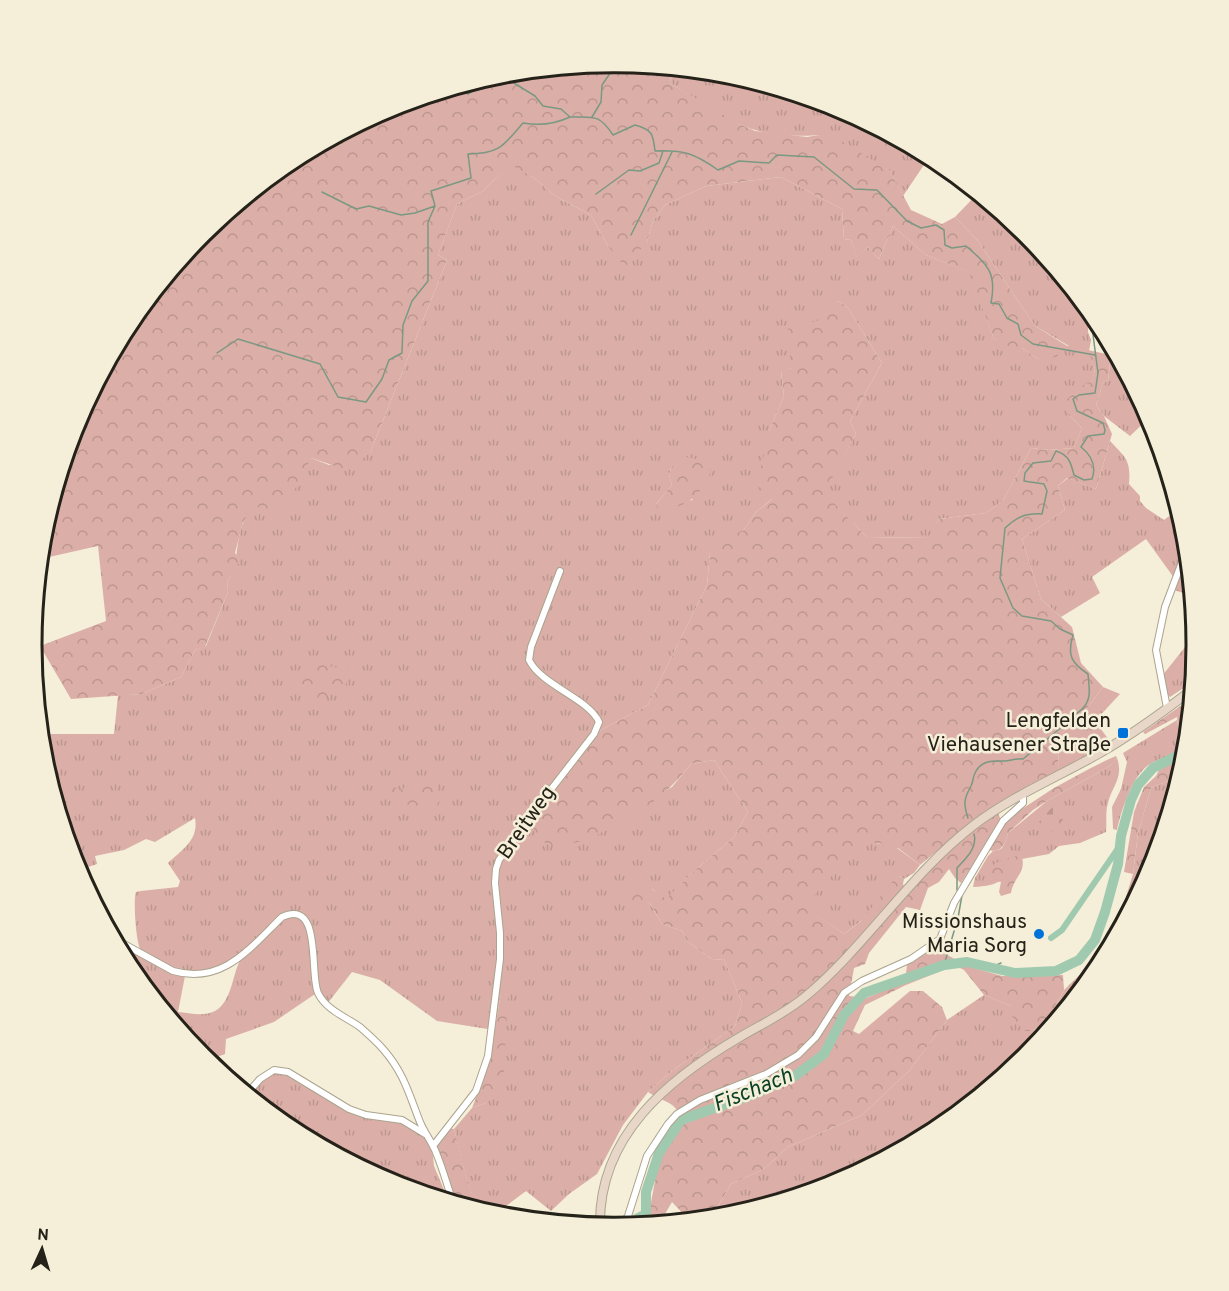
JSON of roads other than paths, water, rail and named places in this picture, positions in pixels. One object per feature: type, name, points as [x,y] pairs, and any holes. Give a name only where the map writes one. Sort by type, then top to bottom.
[{"type":"main road","points":[[601,1218],[602,1193],[607,1172],[622,1141],[654,1099],[700,1062],[803,999],[825,980],[944,851],[975,825],[1023,794],[1127,737],[1185,695]]},
{"type":"street","points":[[1167,708],[1156,650],[1165,607],[1181,565]]},
{"type":"street","name":"Breitweg","points":[[433,1146],[476,1091],[488,1056],[500,958],[495,876],[499,860],[594,735],[599,722],[587,709],[537,672],[529,660],[531,647],[560,571]]},
{"type":"street","points":[[627,1218],[647,1156],[659,1134],[672,1119],[700,1100],[766,1074],[798,1055],[816,1037],[844,993],[862,981],[911,959],[940,939],[962,889],[1003,821],[1023,803],[1023,794]]},
{"type":"street","points":[[128,947],[164,968],[197,975],[215,971],[234,962],[282,916],[297,914],[305,919],[309,925],[314,978],[318,994],[332,1010],[361,1028],[374,1040],[398,1068],[425,1134],[433,1146],[450,1193]]},
{"type":"street","points":[[254,1090],[256,1083],[274,1070],[281,1070],[296,1075],[359,1113],[396,1118],[425,1134]]},
{"type":"waterway","points":[[592,117],[601,102],[602,85],[610,73]]},
{"type":"waterway","points":[[513,82],[535,96],[543,106],[561,109],[570,117],[600,120],[613,135],[635,125],[641,127],[651,133],[655,151],[688,154],[718,170],[739,161],[769,163],[777,155],[814,157],[854,189],[877,190],[907,221],[921,228],[936,225],[944,230],[945,245],[952,248],[966,246],[989,270],[993,284],[991,303],[999,304],[1007,318],[1018,324],[1021,335],[1033,344],[1095,355]]},
{"type":"waterway","points":[[498,85],[502,84]]},
{"type":"waterway","points":[[466,93],[472,92]]},
{"type":"waterway","points":[[217,353],[238,339],[320,364],[338,397],[366,402],[382,379],[389,360],[402,353],[403,325],[412,301],[428,281],[428,222],[435,206],[431,191],[471,178],[468,154],[479,154],[500,147],[523,123],[547,124],[570,117]]},
{"type":"waterway","points":[[596,194],[629,170],[640,171],[659,163],[663,151]]},
{"type":"waterway","points":[[631,235],[672,152]]},
{"type":"waterway","points":[[322,192],[356,209],[369,206],[401,215],[435,206]]},
{"type":"waterway","points":[[968,818],[966,798],[977,769],[991,761],[1023,759],[1081,710],[1089,696],[1088,674],[1072,658],[1070,648],[1073,635],[1060,629],[1051,621],[1022,616],[1013,608],[1000,578],[1005,528],[1022,516],[1042,514],[1047,491],[1044,484],[1024,481],[1025,473],[1033,463],[1051,461],[1056,451],[1069,460],[1074,475],[1084,480],[1092,479],[1094,469],[1092,461],[1081,447],[1088,436],[1104,434],[1105,430],[1103,423],[1077,411],[1073,399],[1079,395],[1095,393],[1098,373],[1092,329]]},
{"type":"waterway","name":"Fischach","points":[[643,1217],[646,1212],[646,1192],[659,1153],[681,1120],[754,1094],[795,1076],[824,1054],[844,1015],[864,993],[944,965],[967,962],[1015,973],[1056,971],[1079,960],[1095,940],[1105,912],[1118,864],[1121,836],[1131,800],[1138,785],[1153,768],[1176,756]]},
{"type":"waterway","points":[[959,892],[957,890],[957,868],[972,849],[974,834]]},
{"type":"waterway","points":[[1051,938],[1062,930],[1119,847]]},
{"type":"waterway","points":[[944,965],[958,918],[962,895]]},
{"type":"waterway","name":"Fischach","points":[[990,968],[1001,963]]},
{"type":"waterway","points":[[635,1217],[646,1212]]},
{"type":"place","name":"Lengfelden Viehausener Straße","points":[[1123,733]]},
{"type":"place","name":"Missionshaus Maria Sorg","points":[[1039,934]]}]
